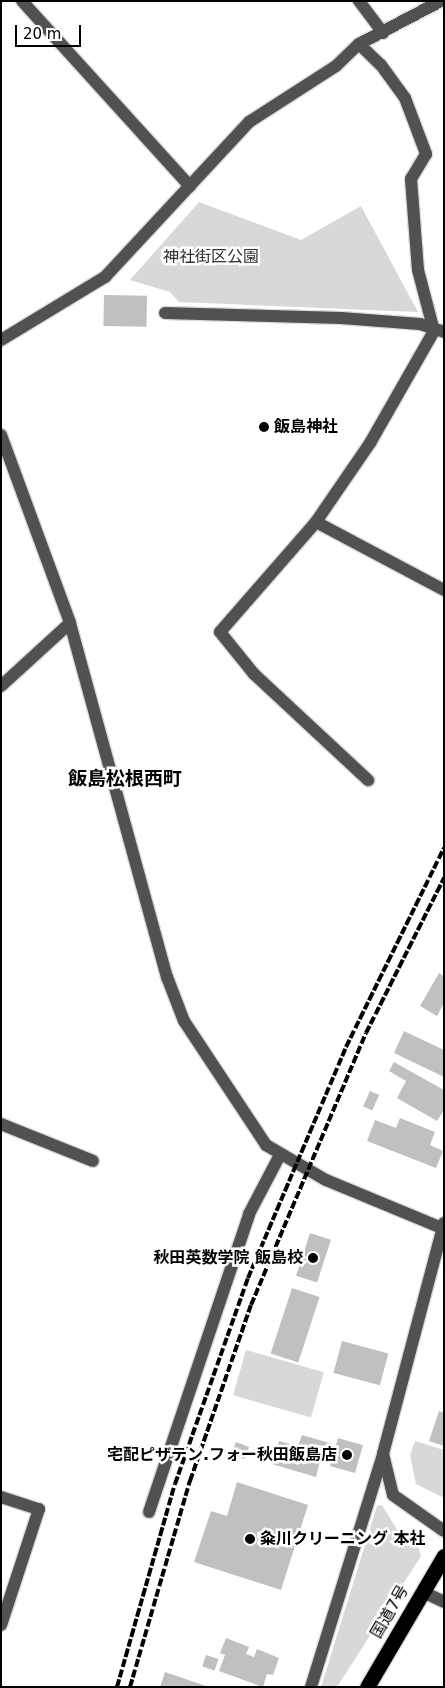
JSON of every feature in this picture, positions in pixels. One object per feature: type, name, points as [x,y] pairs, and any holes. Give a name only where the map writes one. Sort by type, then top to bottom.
[{"type":"highway","name":"国道7号","points":[[367,1687],[444,1556]]},
{"type":"street","points":[[22,1],[190,186]]},
{"type":"street","points":[[359,1],[383,32]]},
{"type":"street","points":[[1,340],[105,276],[249,122],[336,66],[359,44],[441,1]]},
{"type":"street","points":[[359,44],[382,65],[405,98],[426,154],[411,179],[418,270],[439,331]]},
{"type":"street","points":[[165,314],[351,319],[420,324],[439,331]]},
{"type":"street","points":[[368,780],[254,674],[220,632],[316,522],[370,443],[439,331]]},
{"type":"street","points":[[1,435],[70,623],[167,977],[184,1021],[266,1145],[280,1155],[326,1180],[443,1225],[383,1454],[311,1687]]},
{"type":"street","points":[[316,522],[444,590]]},
{"type":"street","points":[[1,686],[70,623]]},
{"type":"street","points":[[1,1124],[93,1161]]},
{"type":"street","points":[[149,1512],[249,1214],[280,1155]]},
{"type":"street","points":[[383,1454],[393,1495],[444,1531]]},
{"type":"street","points":[[1,1497],[39,1510],[1,1625]]},
{"type":"street","points":[[423,1592],[444,1602]]},
{"type":"green space","name":"神社街区公園","points":[[199,202],[301,240],[361,206],[418,312],[179,302],[170,292],[130,280]]},
{"type":"green space","points":[[246,1350],[324,1372],[311,1418],[233,1395]]},
{"type":"green space","points":[[415,1441],[444,1450],[444,1498],[416,1484],[410,1455]]},
{"type":"green space","points":[[382,1505],[398,1531],[418,1545],[421,1556],[337,1687],[321,1687],[377,1506]]},
{"type":"building","points":[[104,295],[147,296],[146,327],[103,326]]},
{"type":"building","points":[[439,973],[444,976],[444,1003],[437,1016],[420,1006]]},
{"type":"building","points":[[404,1031],[444,1050],[444,1077],[394,1053]]},
{"type":"building","points":[[394,1062],[444,1090],[444,1110],[437,1121],[397,1098],[406,1081],[389,1071]]},
{"type":"building","points":[[370,1091],[379,1095],[372,1111],[363,1107]]},
{"type":"building","points":[[400,1118],[435,1132],[430,1145],[443,1151],[436,1168],[367,1141],[375,1120],[396,1128]]},
{"type":"building","name":"秋田英数学院 飯島校","points":[[310,1233],[331,1240],[317,1283],[296,1276]]},
{"type":"building","points":[[292,1288],[320,1297],[298,1363],[271,1354]]},
{"type":"building","points":[[342,1341],[388,1353],[380,1385],[333,1373]]},
{"type":"building","points":[[439,1411],[444,1413],[444,1446],[429,1441]]},
{"type":"building","points":[[302,1435],[333,1444],[329,1459],[321,1457],[316,1477],[272,1464],[279,1441],[298,1446]]},
{"type":"building","name":"宅配ピザテン.フォー秋田飯島店","points":[[338,1438],[363,1445],[355,1473],[330,1466]]},
{"type":"building","points":[[236,1442],[249,1447],[244,1459],[231,1454]]},
{"type":"building","name":"粂川クリーニング 本社","points":[[237,1482],[308,1505],[281,1590],[194,1562],[211,1511],[227,1516]]},
{"type":"building","points":[[226,1638],[249,1647],[246,1654],[254,1657],[257,1649],[279,1658],[273,1675],[267,1674],[263,1687],[219,1671],[225,1655],[220,1653]]},
{"type":"building","points":[[206,1655],[218,1659],[215,1670],[202,1666]]},
{"type":"building","points":[[165,1672],[206,1686],[206,1687],[160,1687]]},
{"type":"railway","points":[[117,1687],[175,1484],[248,1278],[346,1047],[444,848]]},
{"type":"railway","points":[[130,1687],[190,1481],[251,1305],[366,1033],[444,878]]},
{"type":"place","name":"飯島神社","points":[[264,427]]},
{"type":"place","name":"秋田英数学院 飯島校","points":[[313,1258]]},
{"type":"place","name":"宅配ピザテン.フォー秋田飯島店","points":[[347,1455]]},
{"type":"place","name":"粂川クリーニング 本社","points":[[250,1539]]},
{"type":"district","name":"飯島松根西町","points":[[125,779]]}]
